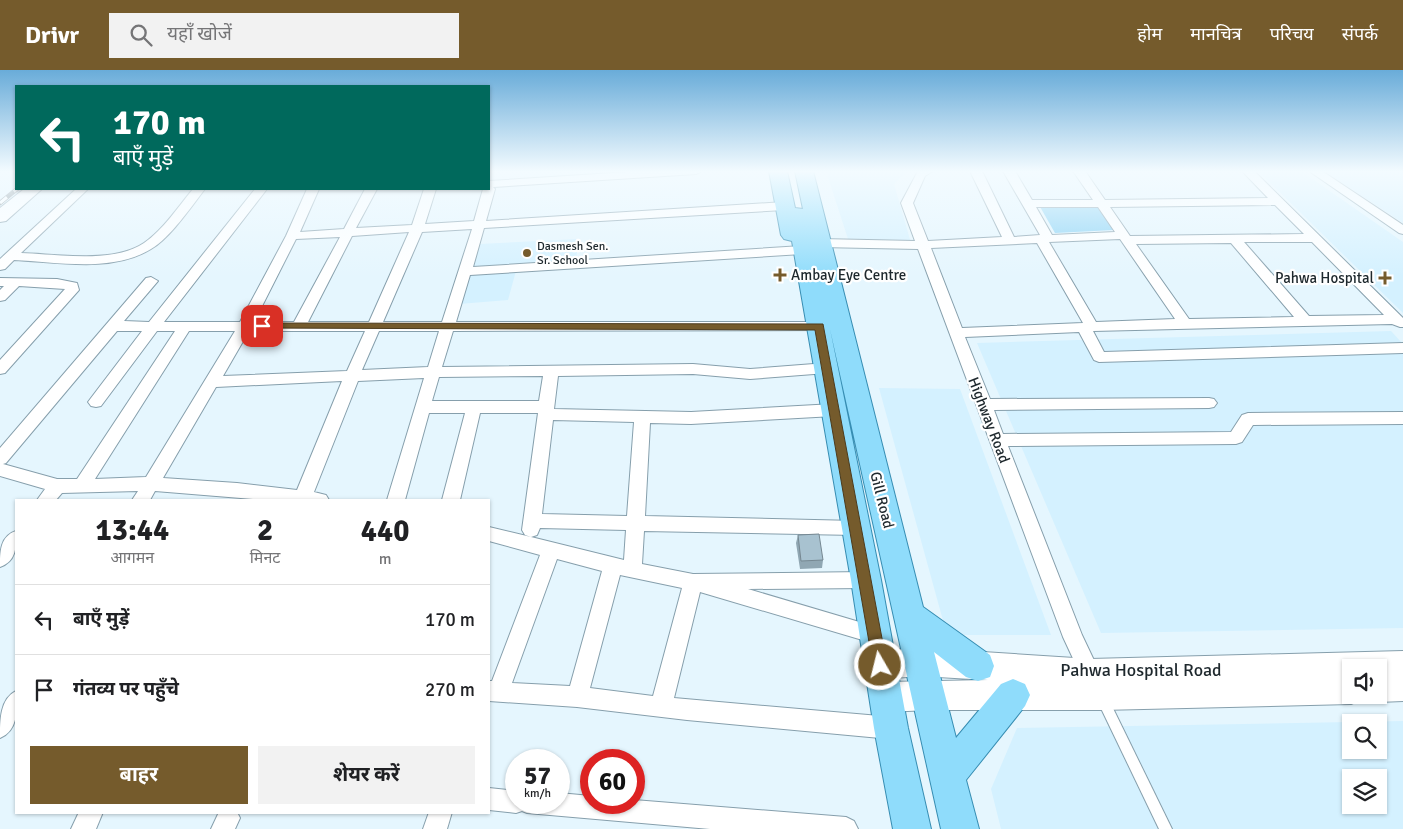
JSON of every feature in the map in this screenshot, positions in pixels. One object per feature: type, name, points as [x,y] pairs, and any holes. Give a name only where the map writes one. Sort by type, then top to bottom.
[{"type":"main road","name":"Gill Road","points":[[784,206],[791,236],[807,243]]},
{"type":"main road","points":[[797,206],[807,243]]},
{"type":"main road","name":"Gill Road","points":[[805,206],[807,243],[819,326],[876,635],[891,728],[912,829]]},
{"type":"main road","name":"Gill Road","points":[[807,243],[910,616],[960,829]]},
{"type":"main road","points":[[910,616],[978,666]]},
{"type":"main road","points":[[948,776],[1013,695]]},
{"type":"street","points":[[0,217],[13,206]]},
{"type":"street","points":[[0,266],[64,206]]},
{"type":"street","points":[[12,256],[106,259],[129,256],[153,242],[184,206]]},
{"type":"street","points":[[96,402],[246,206]]},
{"type":"street","points":[[142,499],[244,326],[292,236],[305,206]]},
{"type":"street","points":[[299,326],[363,206]]},
{"type":"street","points":[[0,470],[57,486],[151,484],[222,494],[308,499],[352,376],[417,229],[424,206]]},
{"type":"street","points":[[396,499],[434,372],[467,271],[484,206]]},
{"type":"street","points":[[292,236],[777,206]]},
{"type":"street","name":"Highway Road","points":[[908,206],[1073,637],[1095,684]]},
{"type":"street","points":[[992,206],[1010,241]]},
{"type":"street","points":[[1028,206],[1088,327],[1099,357],[1403,348]]},
{"type":"street","points":[[1103,206],[1184,324]]},
{"type":"street","points":[[1283,206],[1399,323]]},
{"type":"street","points":[[1368,206],[1403,230]]},
{"type":"street","points":[[467,271],[807,243],[923,245],[1045,239],[1235,240],[1314,238]]},
{"type":"street","points":[[1235,240],[1305,321]]},
{"type":"street","points":[[0,459],[151,281]]},
{"type":"street","points":[[0,282],[66,284],[72,286],[72,290],[0,369]]},
{"type":"street","points":[[0,297],[16,282]]},
{"type":"street","points":[[956,333],[1305,321],[1399,323]]},
{"type":"street","points":[[113,326],[819,326]]},
{"type":"street","points":[[81,486],[185,326]]},
{"type":"street","points":[[211,382],[434,372],[693,369],[750,374],[827,368]]},
{"type":"street","points":[[529,544],[551,371]]},
{"type":"street","points":[[984,405],[1209,403]]},
{"type":"street","points":[[424,407],[474,407],[691,418],[834,410]]},
{"type":"street","points":[[451,499],[474,407]]},
{"type":"street","points":[[633,570],[642,417]]},
{"type":"street","points":[[997,440],[1236,438],[1248,419],[1403,418]]},
{"type":"street","points":[[47,499],[57,486]]},
{"type":"street","points":[[532,521],[856,528]]},
{"type":"street","points":[[490,534],[613,566],[692,582],[876,635]]},
{"type":"street","points":[[0,559],[15,539]]},
{"type":"street","points":[[551,550],[493,691],[577,697],[661,707],[891,728]]},
{"type":"street","points":[[577,697],[613,566]]},
{"type":"street","points":[[692,582],[866,580]]},
{"type":"street","points":[[661,707],[692,582]]},
{"type":"street","name":"Pahwa Hospital Road","points":[[880,665],[921,662],[978,666],[1095,684],[1342,689]]},
{"type":"street","name":"Pahwa Hospital Road","points":[[886,697],[1013,695],[1095,684],[1403,666]]},
{"type":"street","points":[[1387,688],[1403,688]]},
{"type":"street","points":[[0,727],[15,703]]},
{"type":"street","points":[[490,799],[505,801]]},
{"type":"street","points":[[570,806],[846,829]]},
{"type":"street","points":[[84,829],[91,814]]},
{"type":"street","points":[[435,829],[440,814]]},
{"type":"lane","points":[[1095,684],[1166,829]]},
{"type":"shaded area","points":[[837,206],[900,206],[911,243],[849,242]]},
{"type":"shaded area","points":[[1040,206],[1098,206],[1114,230],[1055,233]]},
{"type":"shaded area","name":"Pahwa Hospital","points":[[1294,206],[1352,206],[1403,242],[1403,313]]},
{"type":"shaded area","points":[[1378,206],[1403,206],[1403,223]]},
{"type":"shaded area","name":"Dasmesh Sen. Sr. School","points":[[578,239],[576,262],[473,268],[479,244]]},
{"type":"shaded area","name":"Dasmesh Sen. Sr. School","points":[[516,271],[508,300],[459,304],[469,275]]},
{"type":"shaded area","points":[[1391,331],[1403,344],[1403,628],[1101,633],[977,343]]},
{"type":"shaded area","points":[[879,388],[960,389],[1051,635],[947,635]]},
{"type":"shaded area","points":[[1387,721],[1403,721],[1403,829],[1001,829],[991,789],[1017,728],[1342,722],[1342,759],[1387,759]]},
{"type":"building","points":[[819,534],[823,560],[801,561],[798,535]]},
{"type":"place","name":"Dasmesh Sen. Sr. School","points":[[527,253]]},
{"type":"place","name":"Ambay Eye Centre","points":[[780,275]]},
{"type":"place","name":"Pahwa Hospital","points":[[1385,278]]},
{"type":"route","points":[[262,326],[819,326],[880,665]]}]
